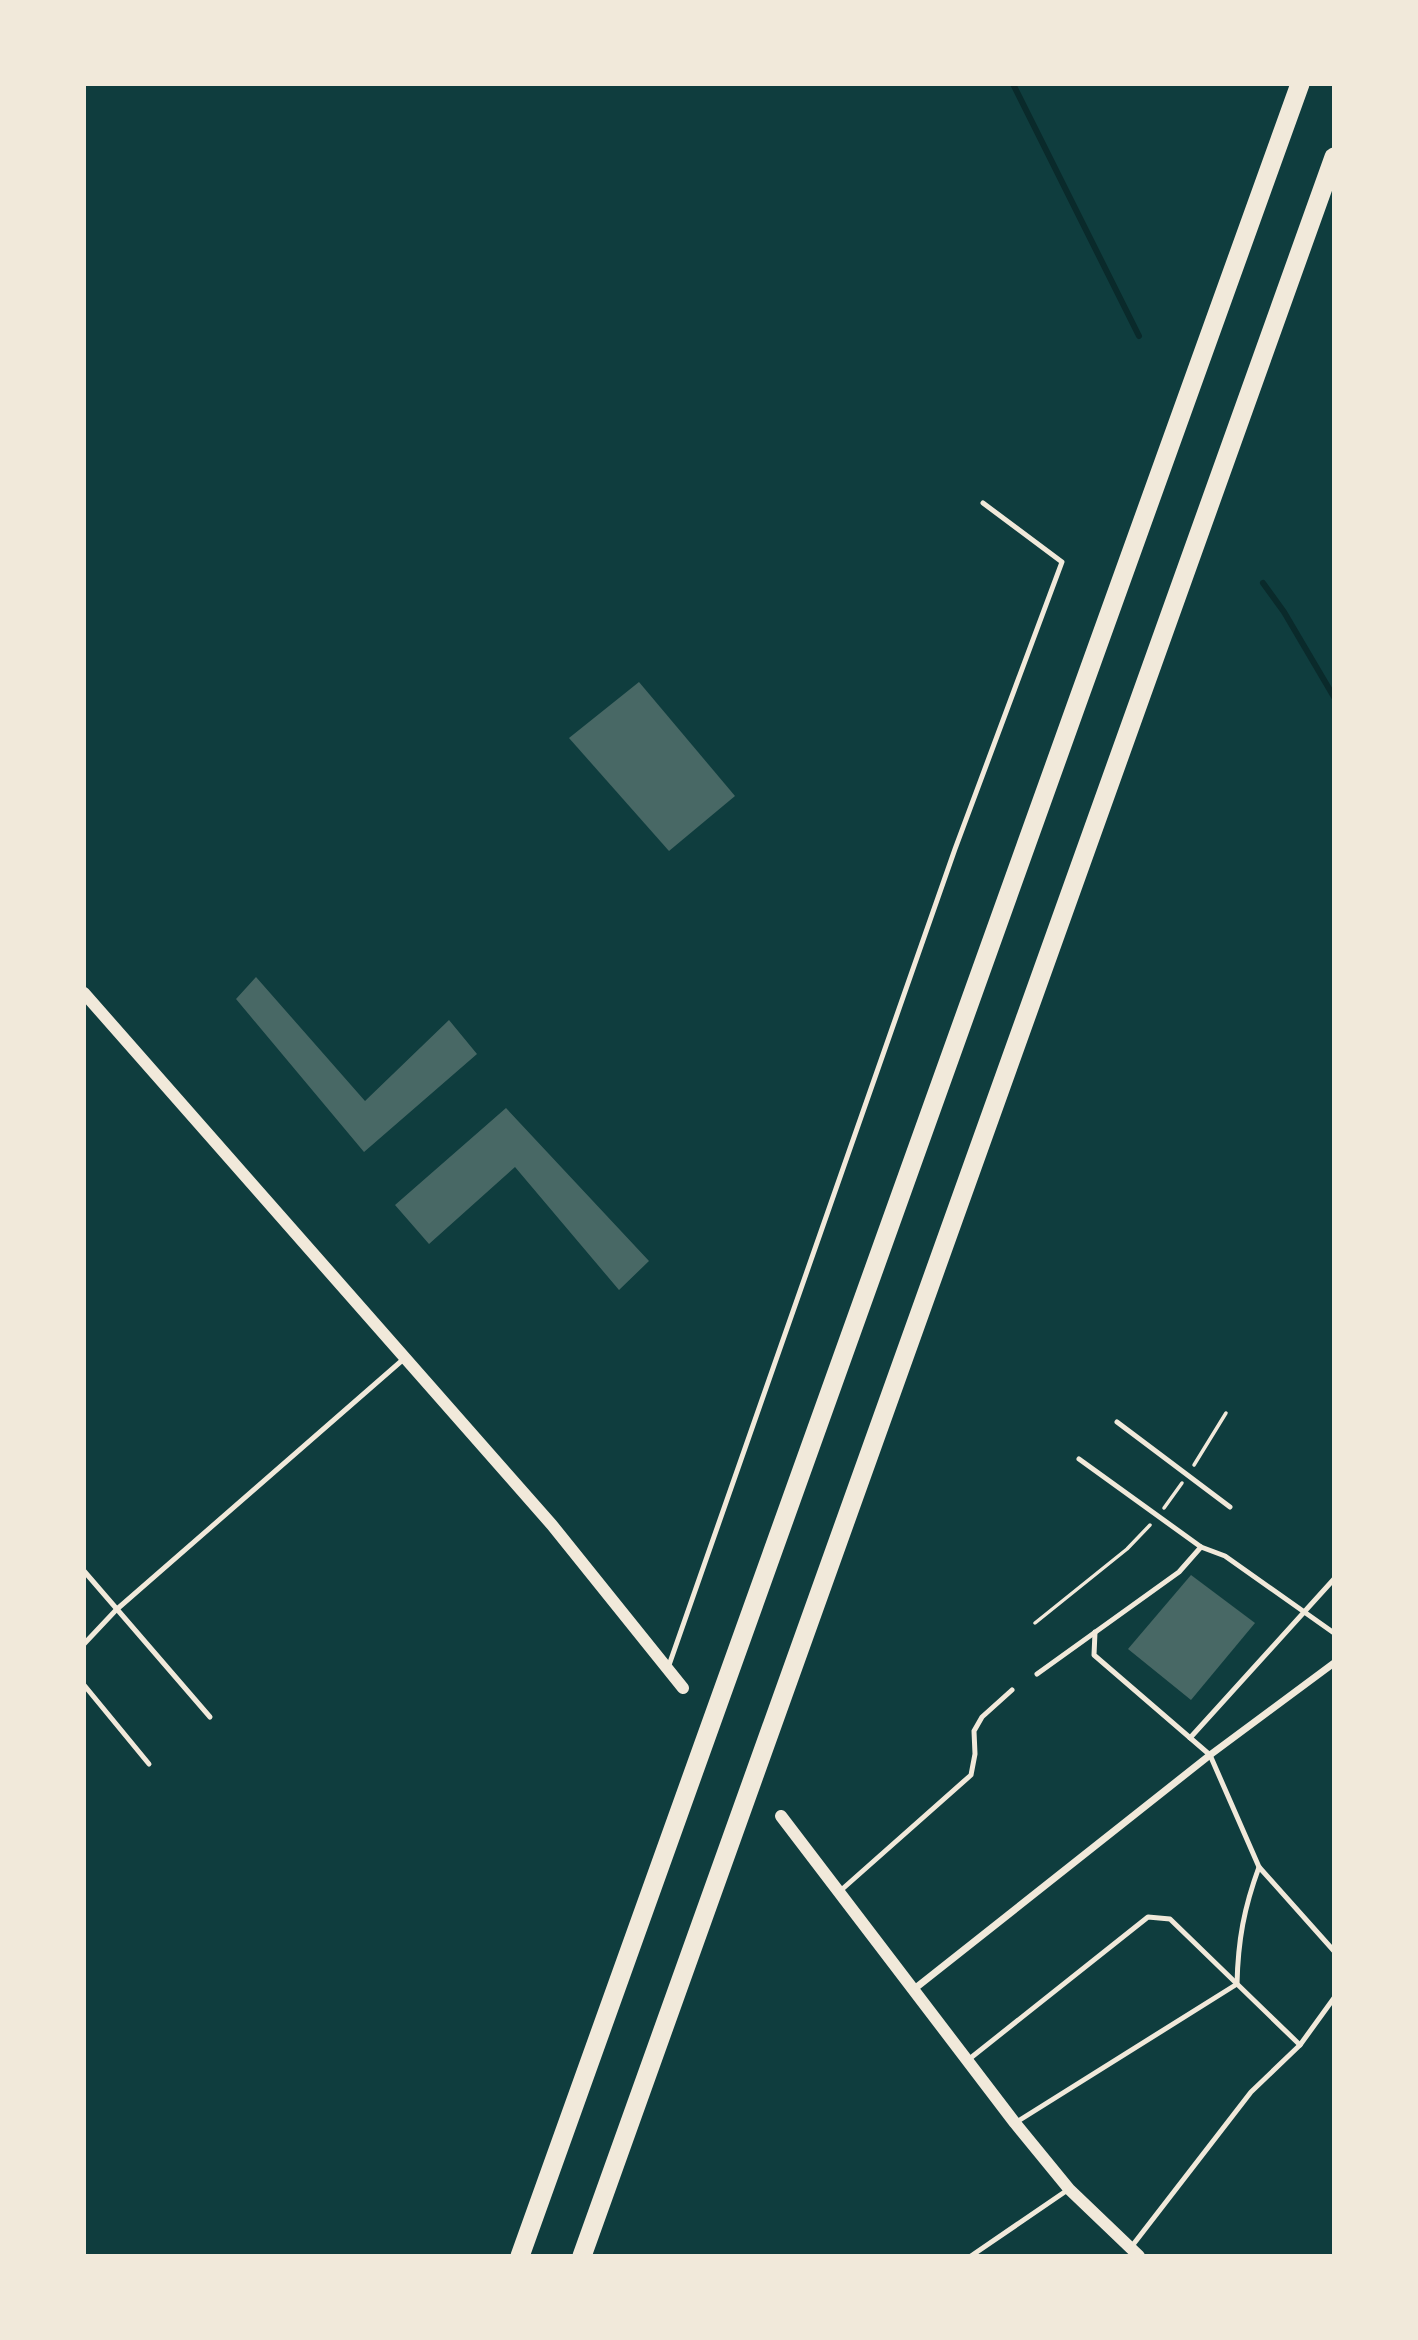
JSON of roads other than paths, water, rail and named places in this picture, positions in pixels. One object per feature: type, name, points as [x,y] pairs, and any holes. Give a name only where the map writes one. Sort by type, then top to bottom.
[{"type":"highway","points":[[520,2256],[707,1745],[885,1240],[1300,84]]},
{"type":"highway","points":[[582,2256],[1334,157]]},
{"type":"street","points":[[84,993],[552,1525],[683,1688]]},
{"type":"street","points":[[913,1990],[1210,1755],[1334,1663]]},
{"type":"street","points":[[781,1816],[1015,2123],[1069,2189],[1134,2252]]},
{"type":"lane","points":[[668,1668],[955,849],[1062,562],[983,503]]},
{"type":"lane","points":[[84,1644],[116,1610],[406,1357]]},
{"type":"lane","points":[[1117,1422],[1230,1507]]},
{"type":"lane","points":[[1079,1459],[1201,1547],[1226,1556],[1334,1633]]},
{"type":"lane","points":[[1037,1674],[1179,1572],[1201,1547]]},
{"type":"lane","points":[[84,1571],[210,1717]]},
{"type":"lane","points":[[1190,1738],[1334,1579]]},
{"type":"lane","points":[[1095,1632],[1094,1655],[1210,1755],[1259,1867],[1334,1951]]},
{"type":"lane","points":[[84,1685],[149,1764]]},
{"type":"lane","points":[[839,1893],[971,1775],[975,1754],[974,1731],[982,1717],[1012,1690]]},
{"type":"lane","points":[[1237,1984],[1237,1948],[1245,1906],[1259,1867]]},
{"type":"lane","points":[[968,2060],[1148,1917],[1170,1919],[1300,2045]]},
{"type":"lane","points":[[1015,2123],[1237,1984]]},
{"type":"lane","points":[[1134,2252],[1251,2092],[1300,2045],[1334,1998]]},
{"type":"lane","points":[[971,2256],[1069,2189]]},
{"type":"waterway","points":[[1013,84],[1139,336]]},
{"type":"waterway","points":[[1263,583],[1284,612],[1334,697]]}]
